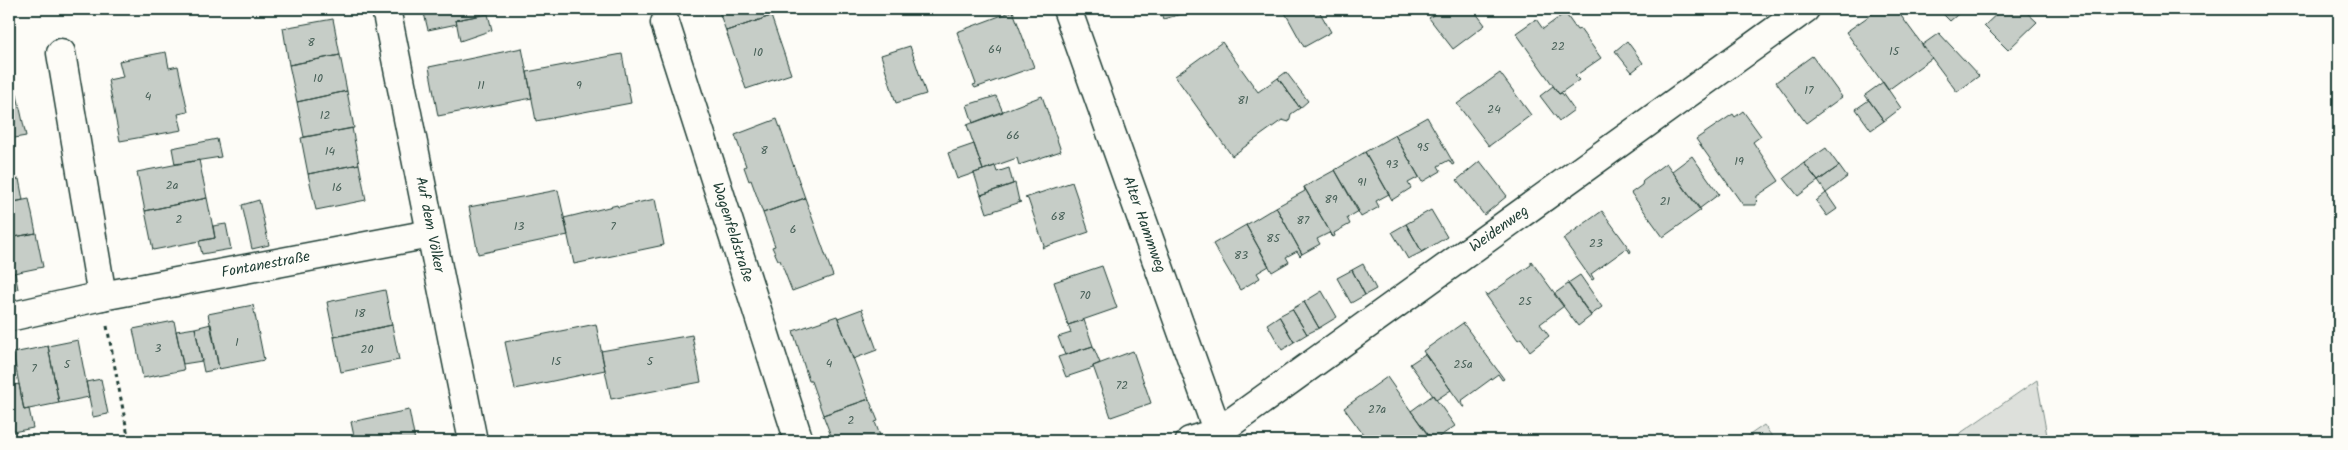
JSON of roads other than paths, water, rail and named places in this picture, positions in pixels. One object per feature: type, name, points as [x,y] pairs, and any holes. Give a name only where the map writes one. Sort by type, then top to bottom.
[{"type":"street","name":"Auf dem Völker","points":[[386,9],[473,441]]},
{"type":"street","name":"Alter Hammweg","points":[[1067,9],[1219,437]]},
{"type":"street","name":"Weidenweg","points":[[1190,441],[1219,437],[1805,9]]},
{"type":"street","name":"Wagenfeldstraße","points":[[665,23],[799,441]]},
{"type":"street","points":[[61,53],[102,296]]},
{"type":"street","name":"Fontanestraße","points":[[9,317],[102,296],[430,234]]}]
